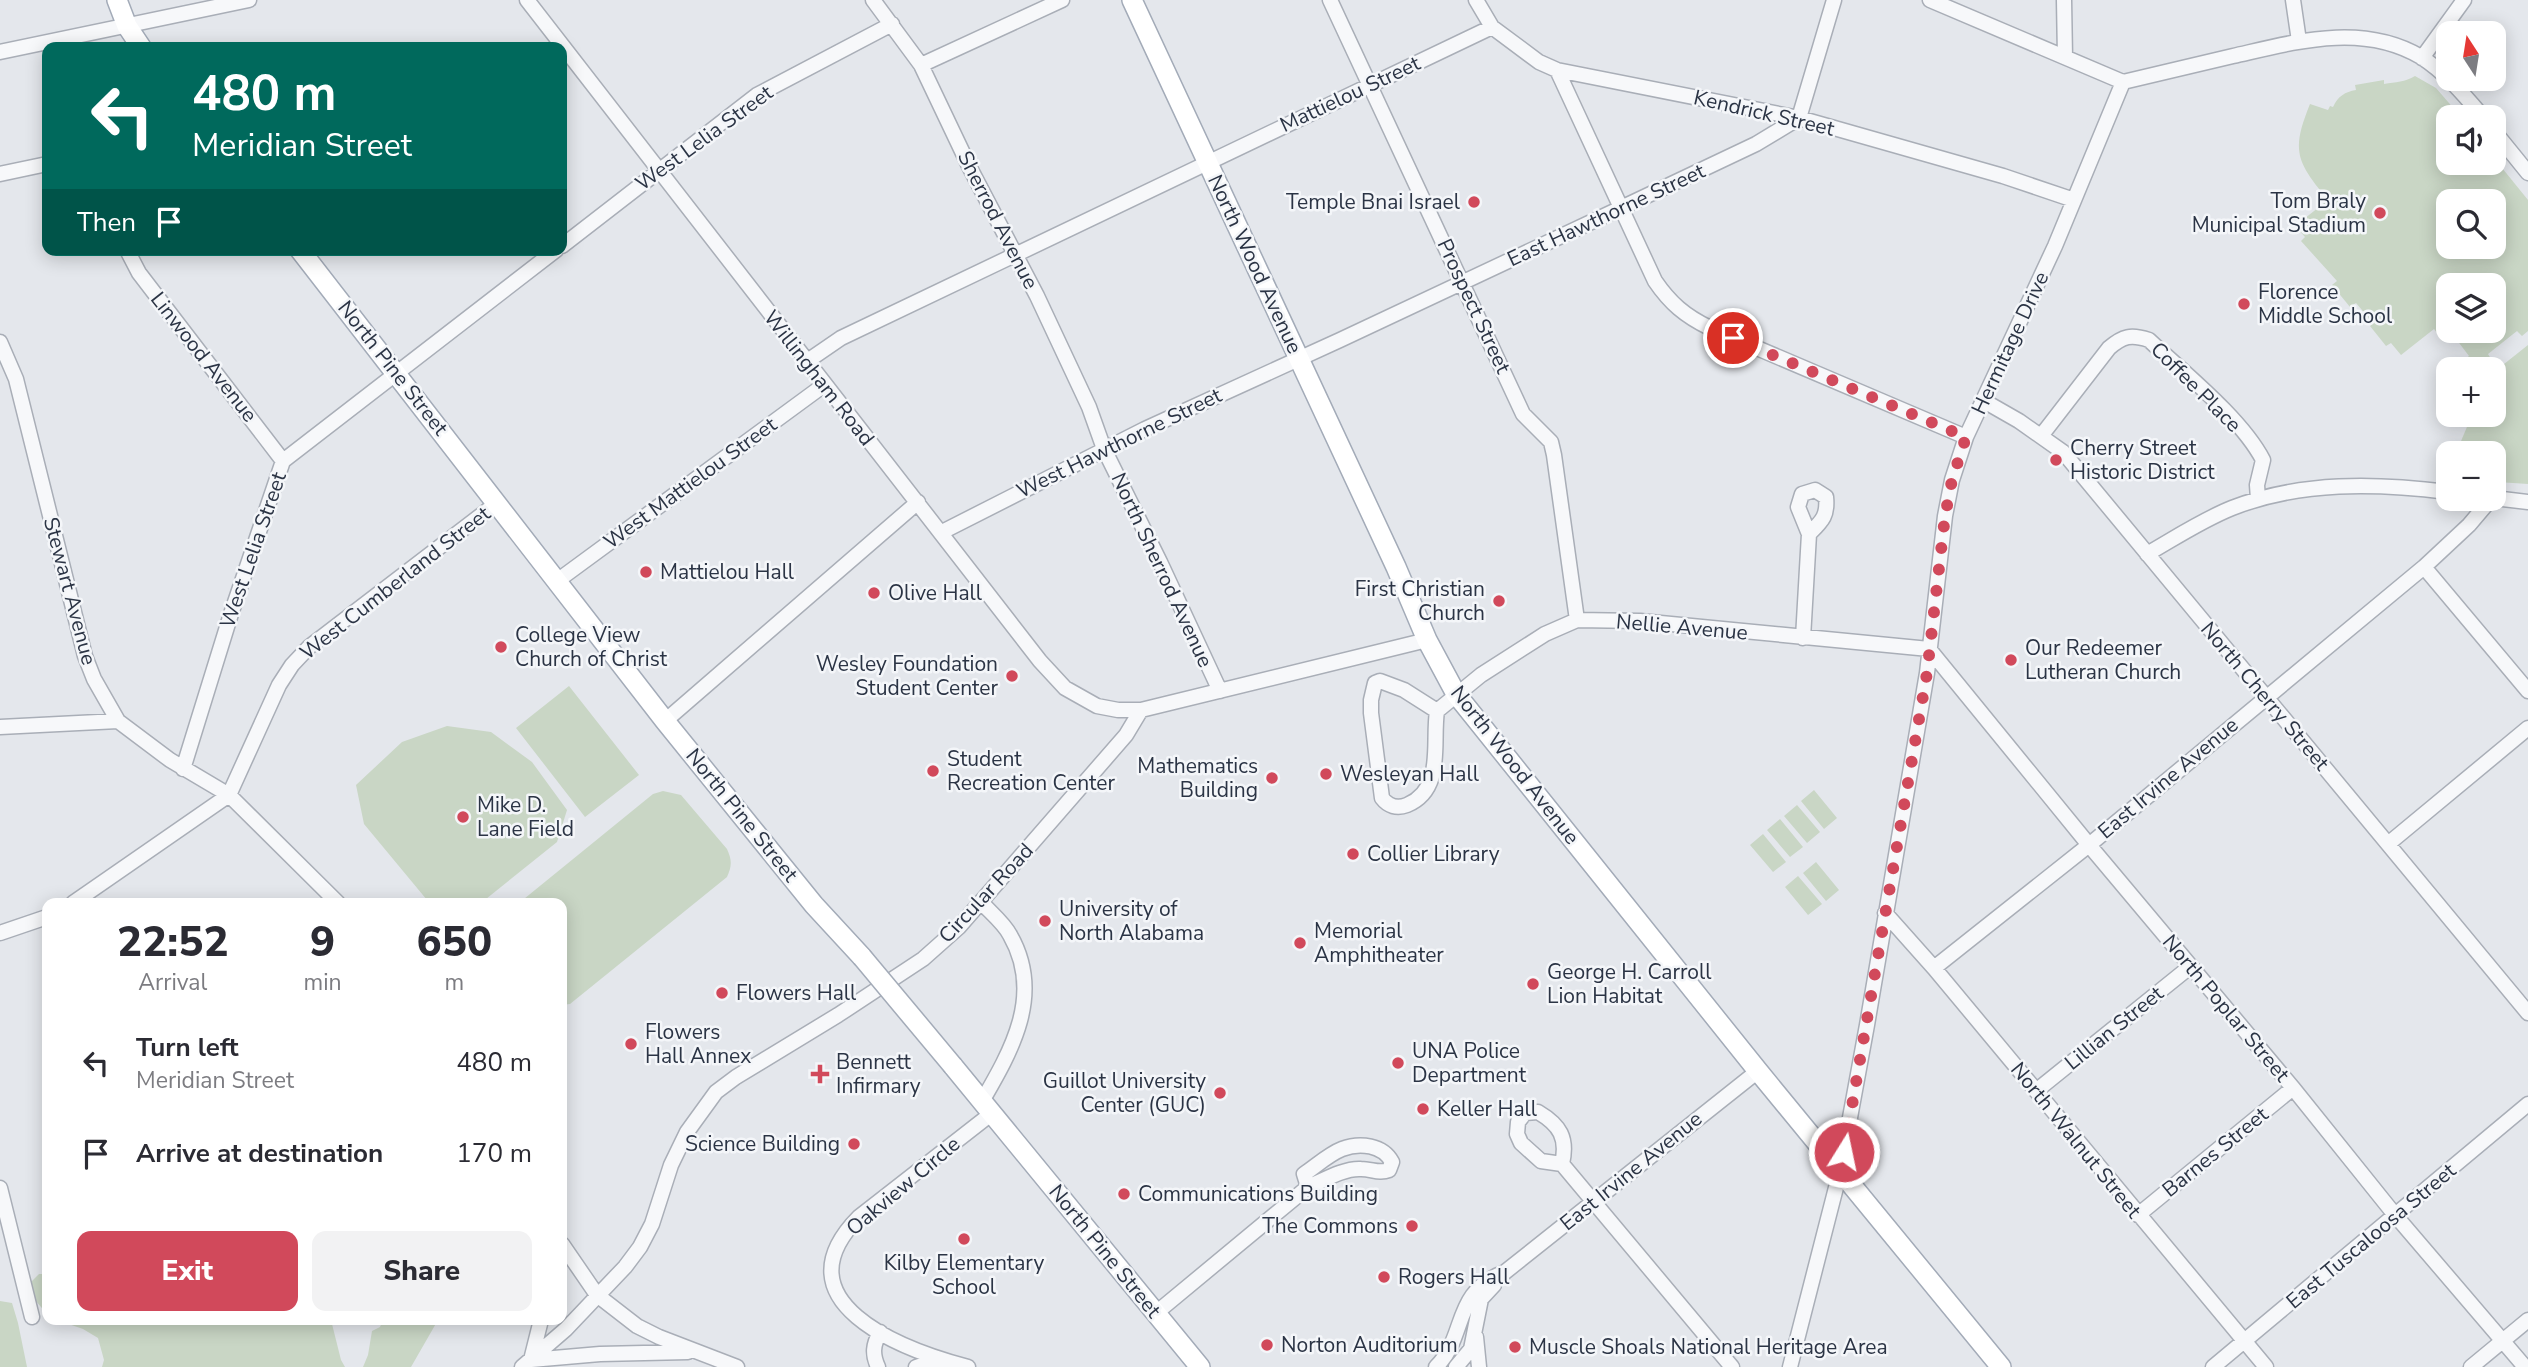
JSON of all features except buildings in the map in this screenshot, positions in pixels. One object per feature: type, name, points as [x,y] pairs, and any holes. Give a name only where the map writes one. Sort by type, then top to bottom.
[{"type":"main road","points":[[117,0],[127,26],[138,42]]},
{"type":"main road","name":"North Wood Avenue","points":[[1132,0],[1396,567],[1427,640],[1455,694],[1840,1172],[2001,1367]]},
{"type":"main road","name":"North Pine Street","points":[[305,256],[665,720],[814,905],[862,957],[1200,1367]]},
{"type":"street","points":[[49,42],[127,26],[193,6],[250,0]]},
{"type":"street","name":"Willingham Road","points":[[527,0],[559,42]]},
{"type":"street","name":"Sherrod Avenue","points":[[873,0],[921,65],[1014,256],[1037,296],[1089,407],[1104,449]]},
{"type":"street","points":[[921,65],[1062,0]]},
{"type":"street","name":"Prospect Street","points":[[1330,0],[1523,414],[1550,442],[1577,620]]},
{"type":"street","name":"Kendrick Street","points":[[1476,0],[1492,27],[1539,62],[1557,70],[1799,118],[2003,176],[2074,200]]},
{"type":"street","points":[[1799,118],[1834,0]]},
{"type":"street","points":[[1930,0],[2123,82],[2299,41],[2335,37],[2369,38],[2422,58],[2454,84],[2472,105]]},
{"type":"street","points":[[2064,0],[2065,57]]},
{"type":"street","points":[[2294,0],[2299,41]]},
{"type":"street","points":[[2422,58],[2464,0]]},
{"type":"street","name":"West Lelia Street","points":[[567,242],[757,94],[892,24]]},
{"type":"street","name":"Mattielou Street","points":[[1208,162],[1492,27]]},
{"type":"street","points":[[0,52],[42,43]]},
{"type":"street","name":"Willingham Road","points":[[567,53],[806,362],[942,532],[1040,662],[1065,688],[1097,706],[1141,710]]},
{"type":"street","points":[[1557,70],[1654,281],[1669,301],[1688,317],[1966,437]]},
{"type":"street","name":"Hermitage Drive","points":[[1790,1367],[1840,1172],[1927,673],[1945,516],[1952,480],[1966,437],[2074,200],[2123,82]]},
{"type":"street","name":"East Hawthorne Street","points":[[1298,358],[1756,144],[1799,118]]},
{"type":"street","points":[[2506,146],[2528,173]]},
{"type":"street","points":[[806,362],[841,338],[1208,162]]},
{"type":"street","points":[[0,174],[42,165]]},
{"type":"street","name":"Linwood Avenue","points":[[130,256],[139,273],[283,461]]},
{"type":"street","name":"West Lelia Street","points":[[183,769],[231,614],[283,461],[548,256]]},
{"type":"street","name":"Coffee Place","points":[[2041,436],[2109,348],[2120,338],[2134,335],[2149,340],[2230,418],[2258,450],[2263,460],[2257,485],[2258,499]]},
{"type":"street","name":"Stewart Avenue","points":[[0,342],[16,379],[85,656],[94,680],[118,721],[183,769],[229,795],[333,898]]},
{"type":"street","name":"West Hawthorne Street","points":[[942,532],[1104,449],[1298,358]]},
{"type":"street","name":"West Mattielou Street","points":[[557,581],[824,385]]},
{"type":"street","name":"North Cherry Street","points":[[1984,401],[2063,452],[2528,1013]]},
{"type":"street","name":"North Sherrod Avenue","points":[[1104,449],[1220,691]]},
{"type":"street","points":[[2147,554],[2221,513],[2258,499],[2315,488],[2354,485],[2436,491]]},
{"type":"street","points":[[2506,500],[2528,502]]},
{"type":"street","points":[[665,720],[918,502]]},
{"type":"street","name":"West Cumberland Street","points":[[229,795],[279,685],[292,665],[309,647],[497,503]]},
{"type":"street","name":"East Irvine Avenue","points":[[1934,968],[2089,845],[2424,567],[2481,511]]},
{"type":"street","points":[[1802,638],[1809,534]]},
{"type":"street","points":[[2424,567],[2528,691]]},
{"type":"street","name":"Nellie Avenue","points":[[1437,711],[1455,694],[1545,634],[1577,620],[1640,621],[1802,638],[1869,641],[1929,649]]},
{"type":"street","points":[[1141,710],[1427,640]]},
{"type":"street","name":"North Poplar Street","points":[[1929,649],[2395,1215],[2525,1367]]},
{"type":"street","points":[[1375,683],[1389,683],[1437,711],[1434,731],[1435,769],[1426,792],[1400,807],[1386,804],[1382,799],[1371,713],[1375,683]]},
{"type":"street","name":"Circular Road","points":[[527,1363],[566,1329],[640,1247],[660,1201],[671,1165],[687,1132],[716,1093],[736,1077],[923,959],[959,927],[1126,736],[1141,710]]},
{"type":"street","points":[[0,727],[118,721]]},
{"type":"street","points":[[2388,845],[2528,728]]},
{"type":"street","points":[[80,898],[229,795]]},
{"type":"street","points":[[981,902],[1010,934],[1023,967],[1026,991],[1022,1018],[986,1109]]},
{"type":"street","name":"North Walnut Street","points":[[1885,913],[1934,968],[2266,1367]]},
{"type":"street","points":[[0,933],[42,919]]},
{"type":"street","name":"Lillian Street","points":[[2036,1091],[2191,965]]},
{"type":"street","name":"East Irvine Avenue","points":[[1448,1365],[1471,1349],[1481,1299],[1505,1272],[1758,1070]]},
{"type":"street","name":"Barnes Street","points":[[2138,1215],[2293,1088]]},
{"type":"street","name":"East Tuscaloosa Street","points":[[2213,1367],[2528,1104]]},
{"type":"street","name":"Oakview Circle","points":[[968,1367],[939,1359],[860,1321],[842,1304],[832,1281],[832,1256],[843,1234],[859,1217],[986,1109]]},
{"type":"street","points":[[1156,1313],[1306,1180],[1342,1149],[1359,1146],[1376,1148],[1388,1155],[1392,1162],[1389,1170],[1382,1172],[1360,1168],[1306,1180]]},
{"type":"street","points":[[1562,1164],[1732,1367]]},
{"type":"street","points":[[0,1188],[32,1317]]},
{"type":"street","points":[[567,1251],[597,1295],[638,1326],[737,1367]]},
{"type":"street","name":"East Irvine Avenue","points":[[1448,1365],[1461,1315],[1472,1294],[1490,1278],[1505,1272]]},
{"type":"street","points":[[2471,1367],[2528,1320]]},
{"type":"street","points":[[539,1325],[527,1363],[600,1354],[696,1352]]},
{"type":"street","points":[[1476,1331],[1479,1367]]},
{"type":"street","points":[[878,1367],[873,1356],[880,1332]]},
{"type":"street","points":[[916,1367],[939,1359]]},
{"type":"green space","name":"Tom Braly Municipal Stadium","points":[[2415,76],[2436,88],[2451,105],[2436,105],[2436,175],[2506,175],[2506,173],[2528,200],[2528,331],[2522,336],[2517,331],[2506,340],[2506,273],[2436,273],[2436,332],[2434,329],[2401,355],[2391,343],[2386,346],[2370,326],[2373,323],[2356,303],[2350,307],[2332,285],[2337,281],[2301,241],[2305,237],[2295,226],[2328,200],[2309,175],[2300,155],[2300,133],[2310,104],[2328,110],[2342,95],[2356,90],[2355,85],[2384,80],[2384,84]]},
{"type":"green space","name":"Tom Braly Municipal Stadium","points":[[2459,343],[2502,343],[2488,354],[2490,357],[2469,356]]},
{"type":"green space","points":[[2528,345],[2528,484],[2506,483],[2506,441],[2461,441],[2467,427],[2506,427],[2506,362]]},
{"type":"green space","points":[[569,686],[639,775],[585,817],[516,728]]},
{"type":"green space","name":"Mike D. Lane Field","points":[[447,726],[491,732],[532,762],[567,810],[557,842],[487,898],[425,898],[364,824],[356,785],[402,742]]},
{"type":"green space","points":[[1814,790],[1837,818],[1824,829],[1801,801]]},
{"type":"green space","points":[[663,791],[681,795],[727,849],[730,870],[727,877],[567,1004],[567,898],[525,898],[653,794]]},
{"type":"green space","points":[[1797,805],[1820,832],[1807,843],[1784,816]]},
{"type":"green space","points":[[1780,819],[1803,847],[1790,857],[1767,830]]},
{"type":"green space","points":[[1763,834],[1786,862],[1773,872],[1750,845]]},
{"type":"green space","points":[[1816,862],[1839,890],[1826,901],[1803,873]]},
{"type":"green space","points":[[1798,876],[1822,904],[1808,915],[1785,887]]},
{"type":"green space","points":[[42,1274],[42,1308],[35,1300],[31,1282]]},
{"type":"green space","points":[[0,1301],[12,1303],[27,1367],[0,1367]]},
{"type":"green space","points":[[71,1325],[332,1325],[345,1367],[102,1367],[104,1360],[98,1338]]},
{"type":"green space","points":[[435,1325],[411,1367],[363,1367],[372,1331],[380,1327]]},
{"type":"place","name":"Temple Bnai Israel","points":[[1474,202]]},
{"type":"place","name":"Tom Braly Municipal Stadium","points":[[2380,213]]},
{"type":"place","name":"Florence Middle School","points":[[2244,304]]},
{"type":"place","name":"Cherry Street Historic District","points":[[2056,460]]},
{"type":"place","name":"Mattielou Hall","points":[[646,572]]},
{"type":"place","name":"Olive Hall","points":[[874,593]]},
{"type":"place","name":"First Christian Church","points":[[1499,601]]},
{"type":"place","name":"College View Church of Christ","points":[[501,647]]},
{"type":"place","name":"Our Redeemer Lutheran Church","points":[[2011,660]]},
{"type":"place","name":"Wesley Foundation Student Center","points":[[1012,676]]},
{"type":"place","name":"Student Recreation Center","points":[[933,771]]},
{"type":"place","name":"Wesleyan Hall","points":[[1326,774]]},
{"type":"place","name":"Mathematics Building","points":[[1272,778]]},
{"type":"place","name":"Mike D. Lane Field","points":[[463,817]]},
{"type":"place","name":"Collier Library","points":[[1353,854]]},
{"type":"place","name":"University of North Alabama","points":[[1045,921]]},
{"type":"place","name":"Memorial Amphitheater","points":[[1300,943]]},
{"type":"place","name":"George H. Carroll Lion Habitat","points":[[1533,984]]},
{"type":"place","name":"Flowers Hall","points":[[722,993]]},
{"type":"place","name":"Flowers Hall Annex","points":[[631,1044]]},
{"type":"place","name":"UNA Police Department","points":[[1398,1063]]},
{"type":"place","name":"Bennett Infirmary","points":[[820,1074]]},
{"type":"place","name":"Guillot University Center (GUC)","points":[[1220,1093]]},
{"type":"place","name":"Keller Hall","points":[[1423,1109]]},
{"type":"place","name":"Science Building","points":[[854,1144]]},
{"type":"place","name":"Communications Building","points":[[1124,1194]]},
{"type":"place","name":"The Commons","points":[[1412,1226]]},
{"type":"place","name":"Kilby Elementary School","points":[[964,1239]]},
{"type":"place","name":"Rogers Hall","points":[[1384,1277]]},
{"type":"place","name":"Norton Auditorium","points":[[1267,1345]]},
{"type":"place","name":"Muscle Shoals National Heritage Area","points":[[1515,1347]]},
{"type":"route","points":[[1733,338],[1966,437],[1952,480],[1945,516],[1927,673],[1844,1152]]}]
